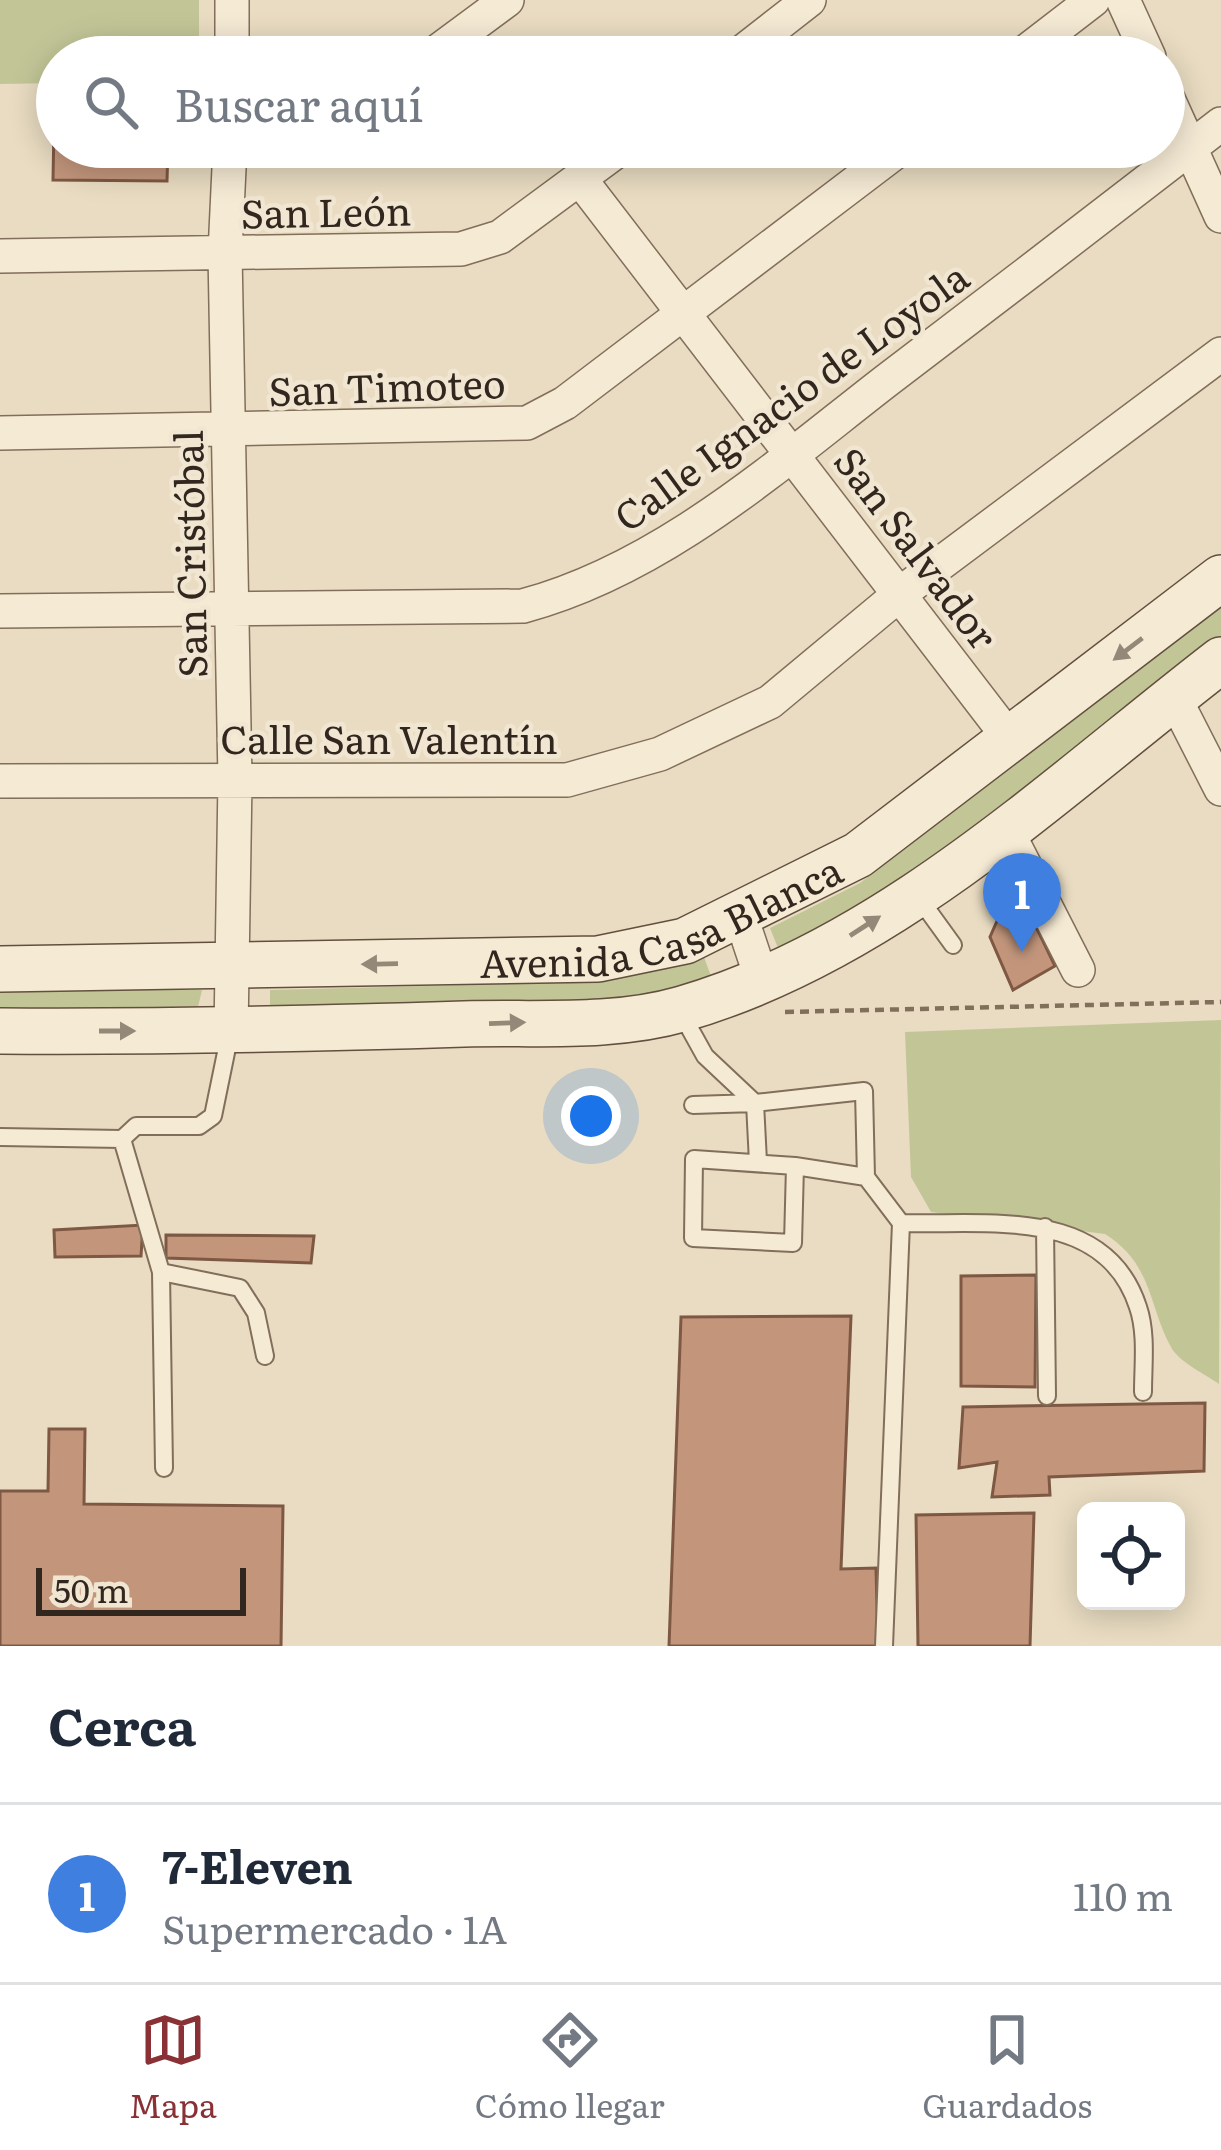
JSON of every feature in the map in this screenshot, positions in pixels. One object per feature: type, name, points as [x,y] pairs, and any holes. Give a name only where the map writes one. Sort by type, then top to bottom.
[{"type":"street","points":[[232,0],[232,36]]},
{"type":"street","points":[[458,36],[507,0]]},
{"type":"street","points":[[763,36],[809,0]]},
{"type":"street","points":[[1046,36],[1093,0]]},
{"type":"street","points":[[1123,0],[1139,36]]},
{"type":"street","name":"Calle Ignacio de Loyola","points":[[1185,152],[1221,124]]},
{"type":"street","points":[[1185,137],[1221,216]]},
{"type":"street","name":"San Cristóbal","points":[[229,168],[226,431],[236,780],[230,1032]]},
{"type":"street","name":"San León","points":[[0,256],[461,249],[500,237],[594,168]]},
{"type":"street","name":"San Timoteo","points":[[0,434],[527,423],[565,403],[875,168]]},
{"type":"street","name":"Calle Ignacio de Loyola","points":[[0,611],[523,606],[575,592],[642,559],[793,453],[1164,168]]},
{"type":"street","name":"San Salvador","points":[[580,179],[1010,739]]},
{"type":"street","name":"Calle San Valentín","points":[[0,781],[567,780],[660,754],[770,702],[901,593],[1221,354]]},
{"type":"street","name":"Avenida Casa Blanca","points":[[0,969],[598,959],[686,941],[858,855],[1221,578]]},
{"type":"street","name":"Avenida Casa Blanca","points":[[0,1031],[230,1032],[604,1020],[680,1010],[762,980],[853,935],[1005,827],[1221,660]]},
{"type":"street","points":[[1174,697],[1221,789]]},
{"type":"street","points":[[1005,827],[1078,970]]},
{"type":"street","points":[[741,916],[762,980]]},
{"type":"lane","points":[[915,892],[953,945]]},
{"type":"lane","points":[[680,1010],[705,1056],[755,1103],[758,1162]]},
{"type":"lane","points":[[0,1137],[122,1139],[136,1126],[199,1126],[213,1116],[230,1032]]},
{"type":"lane","points":[[693,1106],[864,1091],[866,1178],[901,1223],[884,1646]]},
{"type":"lane","points":[[122,1139],[160,1272],[164,1468]]},
{"type":"lane","points":[[795,1166],[793,1243],[693,1238],[694,1159],[795,1166],[866,1178]]},
{"type":"lane","points":[[901,1223],[1045,1227],[1077,1234],[1099,1250],[1137,1303],[1143,1392]]},
{"type":"lane","points":[[1045,1227],[1047,1396]]},
{"type":"lane","points":[[160,1272],[240,1288],[256,1313],[265,1356]]},
{"type":"path","points":[[762,980],[780,1012],[1221,1002]]},
{"type":"green space","points":[[0,0],[199,0],[199,36],[36,36],[36,83],[0,84]]},
{"type":"green space","points":[[1221,606],[1221,642],[905,884],[780,953],[770,928],[860,883]]},
{"type":"green space","points":[[704,957],[712,979],[612,1004],[270,1011],[270,990],[579,982]]},
{"type":"green space","points":[[0,990],[202,990],[198,1007],[0,1008]]},
{"type":"green space","points":[[1221,1020],[1219,1384],[1172,1349],[1133,1259],[1105,1234],[931,1212],[911,1177],[905,1032]]},
{"type":"building","points":[[53,168],[167,168],[167,181],[53,180]]},
{"type":"building","points":[[1025,904],[1055,966],[1013,990],[990,937],[997,921]]},
{"type":"building","points":[[143,1225],[141,1256],[55,1257],[54,1230]]},
{"type":"building","points":[[166,1235],[314,1236],[311,1263],[166,1258]]},
{"type":"building","points":[[1036,1275],[1035,1387],[961,1386],[961,1276]]},
{"type":"building","points":[[851,1316],[841,1569],[876,1568],[878,1646],[669,1646],[681,1317]]},
{"type":"building","points":[[1205,1403],[1204,1471],[1049,1477],[1050,1495],[992,1497],[997,1462],[959,1468],[963,1407]]},
{"type":"building","points":[[49,1429],[85,1429],[84,1504],[283,1506],[281,1646],[0,1646],[0,1491],[48,1491]]},
{"type":"building","points":[[1034,1513],[1030,1646],[918,1646],[916,1515]]},
{"type":"place","name":"7-Eleven","points":[[1022,952]]}]
